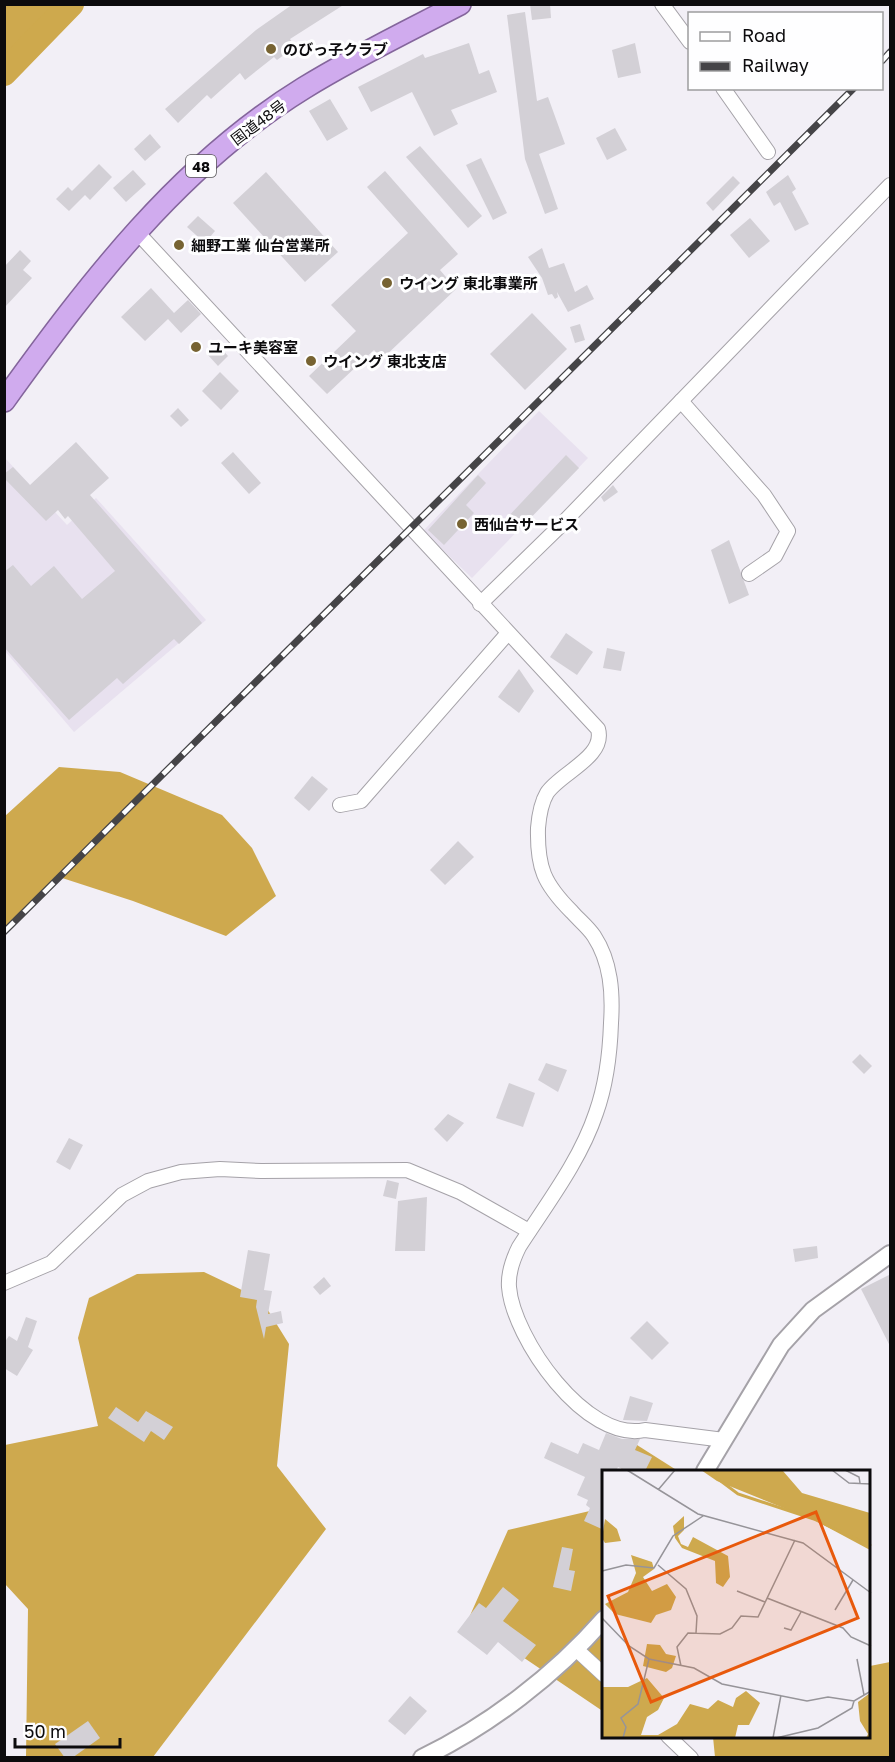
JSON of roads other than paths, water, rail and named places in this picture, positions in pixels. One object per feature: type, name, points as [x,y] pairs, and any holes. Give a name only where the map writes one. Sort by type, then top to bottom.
[{"type":"highway","name":"国道48号","points":[[4,401],[101,273],[136,231],[199,168],[244,131],[303,89],[460,4]]},
{"type":"street","points":[[662,4],[688,39]]},
{"type":"street","points":[[724,90],[768,152]]},
{"type":"street","points":[[480,604],[891,184]]},
{"type":"street","points":[[136,231],[480,604],[595,724],[600,735],[591,753],[548,792],[540,816],[539,850],[544,880],[553,893],[592,933],[602,951],[611,979],[608,1058],[596,1113],[578,1154],[512,1262],[509,1277],[511,1298],[536,1352],[568,1398],[589,1415],[633,1432],[645,1430],[724,1440]]},
{"type":"street","points":[[681,401],[764,495],[788,531],[776,556],[749,574]]},
{"type":"street","points":[[340,805],[361,801],[508,633]]},
{"type":"street","points":[[4,1283],[51,1263],[122,1195],[148,1181],[182,1172],[220,1169],[261,1172],[407,1170],[460,1192],[529,1231]]},
{"type":"street","points":[[706,1470],[789,1336],[813,1310],[891,1254]]},
{"type":"street","points":[[422,1758],[460,1737],[508,1704],[577,1650],[602,1621]]},
{"type":"street","points":[[577,1650],[602,1673]]},
{"type":"street","points":[[669,1738],[691,1758]]},
{"type":"waterway","points":[[4,73],[71,4]]},
{"type":"railway","points":[[883,60],[890,52]]},
{"type":"railway","points":[[4,932],[852,90]]},
{"type":"place","name":"のびっ子クラブ","points":[[271,49]]},
{"type":"place","name":"細野工業 仙台営業所","points":[[179,245]]},
{"type":"place","name":"ウイング 東北事業所","points":[[387,283]]},
{"type":"place","name":"ユーキ美容室","points":[[196,347]]},
{"type":"place","name":"ウイング 東北支店","points":[[311,361]]},
{"type":"place","name":"西仙台サービス","points":[[462,524]]}]
